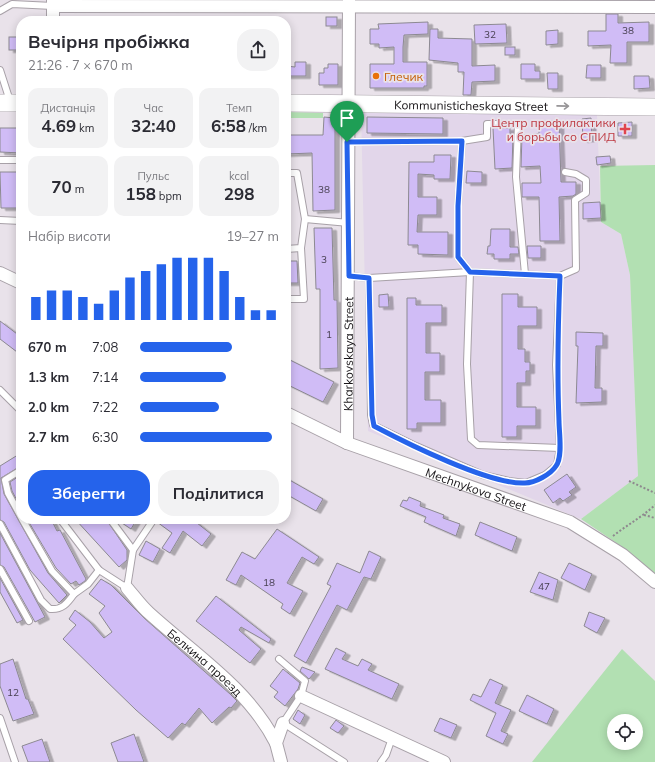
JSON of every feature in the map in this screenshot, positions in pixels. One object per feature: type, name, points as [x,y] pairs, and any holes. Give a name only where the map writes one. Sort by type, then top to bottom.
[{"type":"street","points":[[53,16],[53,3],[349,3],[655,7]]},
{"type":"street","name":"Kharkovskaya Street","points":[[347,443],[349,223],[347,104],[349,3]]},
{"type":"street","name":"Kommunisticheskaya Street","points":[[291,103],[655,107]]},
{"type":"street","points":[[0,273],[16,281]]},
{"type":"street","name":"Mechnykova Street","points":[[291,415],[347,443],[570,522],[623,555],[655,582]]},
{"type":"street","name":"Белкина проезд","points":[[127,588],[148,612],[246,699],[266,722],[276,743],[281,762]]},
{"type":"street","points":[[301,696],[444,762]]},
{"type":"street","points":[[276,743],[283,723]]},
{"type":"lane","points":[[0,11],[12,4],[53,3]]},
{"type":"lane","points":[[0,70],[11,103]]},
{"type":"lane","points":[[347,142],[462,141],[487,137],[487,124],[518,124],[516,176],[525,274]]},
{"type":"lane","points":[[462,141],[458,206],[458,257],[470,272],[467,364],[471,439],[478,445],[560,448]]},
{"type":"lane","points":[[0,160],[16,160]]},
{"type":"lane","points":[[349,276],[369,278],[470,272],[560,276],[576,269],[575,200],[586,193],[586,180],[576,174],[565,172]]},
{"type":"lane","points":[[291,173],[297,173],[305,219],[301,248],[304,299],[291,299]]},
{"type":"lane","points":[[305,219],[349,223]]},
{"type":"lane","points":[[0,220],[16,221]]},
{"type":"lane","points":[[291,249],[301,248]]},
{"type":"lane","points":[[369,278],[372,415],[374,426],[482,475],[526,483],[545,476],[557,465],[560,448],[556,365],[560,276]]},
{"type":"lane","points":[[0,390],[16,406]]},
{"type":"lane","points":[[16,473],[4,480],[8,493],[16,507]]},
{"type":"lane","points":[[0,524],[41,600],[50,609],[57,610],[66,606],[74,594],[88,584],[99,570]]},
{"type":"lane","points":[[25,524],[52,571],[74,594]]},
{"type":"lane","points":[[64,524],[99,570],[127,588],[133,550],[151,524]]},
{"type":"lane","points":[[114,524],[133,550]]},
{"type":"lane","points":[[0,569],[28,621]]},
{"type":"lane","points":[[279,658],[305,681],[301,696],[283,723],[344,762]]},
{"type":"lane","points":[[0,718],[15,762]]},
{"type":"lane","points":[[381,762],[386,755],[392,738]]},
{"type":"path","points":[[629,481],[655,493]]},
{"type":"path","points":[[604,543],[633,520],[644,515],[655,505]]},
{"type":"path","points":[[644,515],[655,518]]},
{"type":"shaded area","points":[[361,108],[597,115],[601,222],[621,234],[630,275],[638,476],[581,519],[368,431]]},
{"type":"green space","points":[[291,112],[323,113],[323,118],[291,118]]},
{"type":"green space","points":[[655,165],[655,575],[621,546],[581,519],[638,476],[630,275],[621,234],[601,222],[600,166]]},
{"type":"green space","points":[[622,649],[655,681],[655,762],[532,762]]},
{"type":"building","points":[[606,14],[618,14],[618,23],[649,22],[649,42],[627,42],[627,63],[610,63],[611,45],[588,46],[588,31],[606,31]]},
{"type":"building","points":[[326,17],[337,17],[337,26],[326,26]]},
{"type":"building","points":[[428,22],[428,34],[404,35],[403,47],[403,62],[427,62],[427,86],[424,86],[424,88],[370,88],[370,64],[394,64],[394,47],[379,48],[379,44],[370,44],[370,29],[379,29],[378,24]]},
{"type":"building","points":[[506,24],[507,43],[475,44],[474,25]]},
{"type":"building","points":[[430,29],[438,29],[438,38],[472,39],[472,66],[495,65],[495,81],[472,82],[471,95],[463,95],[464,72],[458,72],[458,63],[429,60]]},
{"type":"building","points":[[558,30],[558,44],[546,45],[546,31]]},
{"type":"building","points":[[9,37],[16,37],[16,50],[9,50]]},
{"type":"building","points":[[505,47],[515,47],[515,55],[505,55]]},
{"type":"building","points":[[295,62],[306,62],[306,76],[291,76],[291,67],[295,67]]},
{"type":"building","points":[[328,64],[338,64],[338,85],[319,85],[319,73],[324,73],[324,68],[328,68]]},
{"type":"building","points":[[521,64],[535,64],[535,71],[540,71],[540,79],[521,79]]},
{"type":"building","points":[[587,65],[601,65],[601,78],[586,78]]},
{"type":"building","points":[[547,73],[558,73],[558,89],[548,89]]},
{"type":"building","points":[[634,76],[649,76],[650,88],[634,89]]},
{"type":"building","points":[[324,117],[335,118],[335,210],[313,211],[312,153],[291,154],[291,135],[323,135]]},
{"type":"building","points":[[367,117],[443,118],[443,134],[367,133]]},
{"type":"building","points":[[591,118],[592,139],[583,140],[582,119]]},
{"type":"building","points":[[539,121],[559,121],[561,182],[576,182],[576,194],[573,196],[559,197],[560,241],[540,241],[539,197],[522,197],[522,183],[541,183],[540,166],[521,167],[522,135],[539,134]]},
{"type":"building","points":[[632,122],[632,136],[618,136],[618,123]]},
{"type":"building","points":[[0,128],[16,128],[16,153],[0,152]]},
{"type":"building","points":[[493,128],[510,128],[510,136],[513,136],[512,168],[495,169]]},
{"type":"building","points":[[434,155],[451,155],[450,179],[434,179],[434,175],[418,174],[418,197],[437,197],[437,215],[418,215],[417,232],[448,232],[448,255],[418,254],[418,245],[408,245],[409,162],[434,162]]},
{"type":"building","points":[[610,156],[611,163],[597,165],[596,157]]},
{"type":"building","points":[[467,171],[482,172],[482,183],[466,183]]},
{"type":"building","points":[[0,172],[16,172],[16,208],[1,208]]},
{"type":"building","points":[[600,202],[601,218],[583,219],[583,203]]},
{"type":"building","points":[[314,228],[332,228],[334,300],[337,300],[338,368],[320,369],[320,289],[316,289]]},
{"type":"building","points":[[491,229],[510,229],[510,247],[518,247],[519,254],[510,254],[510,259],[494,259],[494,254],[487,254],[488,246],[490,246]]},
{"type":"building","points":[[527,246],[541,246],[541,258],[528,258]]},
{"type":"building","points":[[291,261],[297,261],[298,283],[291,283]]},
{"type":"building","points":[[388,294],[389,307],[379,307],[379,295]]},
{"type":"building","points":[[502,294],[518,294],[518,307],[537,307],[537,326],[518,326],[518,349],[525,349],[525,362],[530,362],[530,371],[526,371],[526,383],[517,383],[517,407],[536,407],[536,426],[517,426],[517,437],[502,437]]},
{"type":"building","points":[[407,298],[416,298],[416,305],[442,305],[442,323],[426,323],[426,353],[440,353],[440,372],[425,372],[425,400],[441,400],[441,423],[417,423],[417,429],[407,429]]},
{"type":"building","points":[[0,321],[16,333],[16,351],[0,339]]},
{"type":"building","points":[[576,332],[603,333],[603,346],[596,346],[595,388],[602,388],[602,402],[576,403],[578,346],[576,346]]},
{"type":"building","points":[[291,360],[334,382],[323,402],[291,386]]},
{"type":"building","points":[[16,456],[16,469],[1,478],[4,494],[16,516],[16,524],[21,524],[48,573],[67,595],[59,603],[30,570],[4,522],[0,520],[0,466]]},
{"type":"building","points":[[567,474],[576,487],[569,492],[572,495],[563,501],[560,498],[553,503],[544,490]]},
{"type":"building","points":[[16,478],[16,499],[12,491],[10,482]]},
{"type":"building","points":[[291,481],[323,499],[316,511],[291,497]]},
{"type":"building","points":[[409,497],[421,502],[420,506],[444,515],[443,518],[460,524],[456,536],[424,522],[426,517],[400,506],[403,500],[407,501]]},
{"type":"building","points":[[480,522],[517,537],[512,551],[475,535]]},
{"type":"building","points":[[30,524],[54,524],[57,531],[60,530],[86,579],[79,585],[76,581],[71,584],[56,568]]},
{"type":"building","points":[[80,524],[109,524],[127,550],[127,560],[119,567]]},
{"type":"building","points":[[124,524],[134,524],[131,529]]},
{"type":"building","points":[[160,524],[198,524],[211,534],[202,546],[183,531],[170,553],[162,548],[172,533]]},
{"type":"building","points":[[277,529],[319,557],[314,564],[302,557],[287,583],[303,591],[290,614],[281,608],[283,604],[241,575],[236,585],[226,580],[242,552],[255,559]]},
{"type":"building","points":[[0,533],[45,617],[35,622],[4,567],[0,565]]},
{"type":"building","points":[[146,541],[160,549],[153,562],[139,555]]},
{"type":"building","points":[[369,551],[381,557],[371,579],[364,577],[347,610],[337,605],[306,663],[294,656],[331,586],[327,584],[337,563],[360,573]]},
{"type":"building","points":[[569,563],[592,574],[585,590],[561,578]]},
{"type":"building","points":[[539,572],[558,580],[553,600],[530,592]]},
{"type":"building","points":[[0,578],[23,620],[17,623],[0,592]]},
{"type":"building","points":[[101,579],[111,585],[144,618],[230,694],[237,701],[231,708],[229,707],[212,723],[199,708],[185,725],[182,723],[168,738],[136,710],[63,639],[76,625],[69,619],[75,610],[90,622],[104,638],[112,632],[99,613],[105,606],[89,594]]},
{"type":"building","points":[[216,596],[271,639],[269,643],[241,627],[239,630],[261,649],[250,663],[196,621]]},
{"type":"building","points":[[589,612],[605,618],[597,633],[584,626]]},
{"type":"building","points":[[336,648],[346,653],[342,659],[358,666],[362,659],[372,664],[368,670],[399,684],[392,699],[325,669]]},
{"type":"building","points":[[13,659],[26,699],[28,699],[34,714],[13,721],[0,686],[0,664]]},
{"type":"building","points":[[302,667],[315,672],[309,679],[300,671]]},
{"type":"building","points":[[283,669],[300,683],[298,689],[285,706],[274,697],[278,692],[270,686]]},
{"type":"building","points":[[490,679],[503,685],[495,703],[511,710],[501,731],[508,734],[503,744],[486,736],[496,713],[470,700],[473,694],[481,697]]},
{"type":"building","points":[[527,695],[554,709],[547,724],[519,711]]},
{"type":"building","points":[[298,710],[305,715],[300,724],[293,719]]},
{"type":"building","points":[[440,718],[457,725],[451,738],[434,731]]},
{"type":"building","points":[[336,720],[344,726],[338,733],[330,728]]},
{"type":"building","points":[[134,734],[144,762],[118,762],[111,743]]},
{"type":"building","points":[[42,739],[50,762],[28,762],[22,746]]},
{"type":"place","name":"Глечик","points":[[376,76]]},
{"type":"place","name":"Центр профилактики и борьбы со СПИД","points":[[625,129]]},
{"type":"route","points":[[462,141],[458,206],[458,257],[470,272],[560,276],[556,365],[560,448],[557,465],[545,476],[526,483],[482,475],[374,426],[372,415],[369,278],[349,276],[347,142],[462,141]]}]
